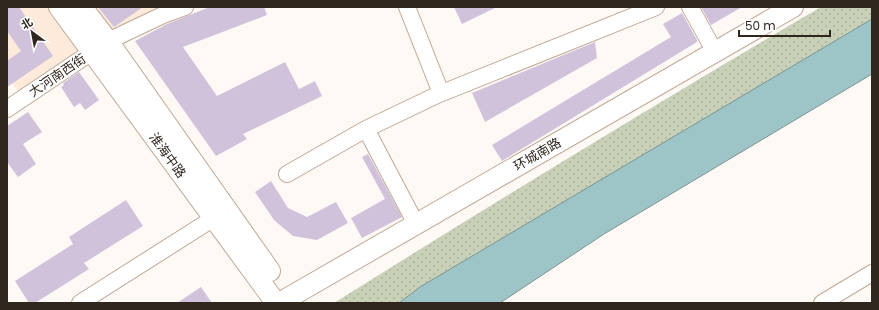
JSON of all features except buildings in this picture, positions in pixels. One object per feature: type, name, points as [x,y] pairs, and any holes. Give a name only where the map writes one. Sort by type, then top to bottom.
[{"type":"main road","name":"淮海中路","points":[[59,7],[100,46],[284,302]]},
{"type":"main road","name":"淮海中路","points":[[82,7],[100,46],[214,218],[284,302]]},
{"type":"main road","name":"环城南路","points":[[284,302],[416,224],[793,7]]},
{"type":"street","name":"大河南西街","points":[[7,109],[100,46],[163,15],[185,7]]},
{"type":"street","points":[[407,7],[441,93]]},
{"type":"street","points":[[287,174],[366,129],[441,93],[656,7]]},
{"type":"street","points":[[690,7],[715,52]]},
{"type":"street","points":[[366,129],[416,224]]},
{"type":"street","points":[[80,303],[214,218]]},
{"type":"street","points":[[822,303],[872,273]]},
{"type":"shaded area","points":[[7,7],[59,7],[92,52],[23,98],[7,76],[7,48],[9,47],[7,44]]},
{"type":"shaded area","points":[[82,7],[185,7],[108,41]]},
{"type":"green space","points":[[821,7],[872,7],[872,26],[407,303],[334,303],[576,153]]},
{"type":"water","points":[[872,19],[872,74],[604,234],[500,303],[399,303],[420,287]]}]
